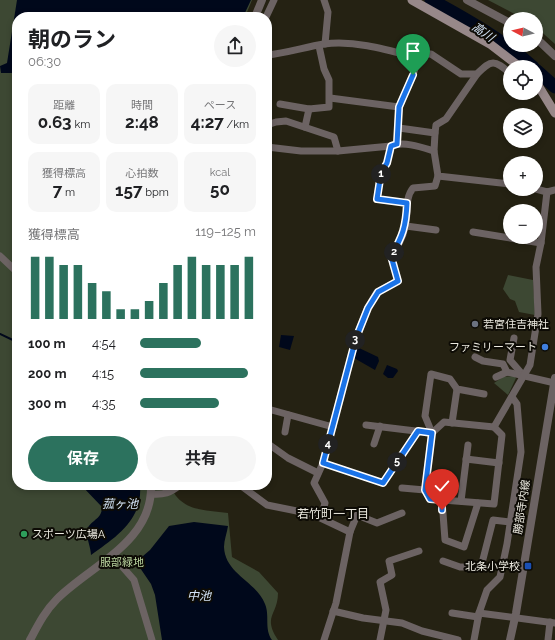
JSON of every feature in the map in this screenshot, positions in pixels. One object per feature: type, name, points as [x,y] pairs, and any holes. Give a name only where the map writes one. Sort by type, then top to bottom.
[{"type":"main road","points":[[412,0],[484,40],[511,60]]},
{"type":"main road","points":[[543,95],[555,113]]},
{"type":"street","points":[[268,12],[274,0]]},
{"type":"street","points":[[280,104],[309,109],[328,108],[330,98],[329,80],[324,69],[322,45],[328,12],[324,0]]},
{"type":"street","points":[[467,0],[503,18]]},
{"type":"street","points":[[272,54],[322,45],[368,45],[418,58]]},
{"type":"street","points":[[543,45],[555,56]]},
{"type":"street","points":[[407,203],[377,199],[381,173],[387,163],[399,128],[399,107],[413,75],[418,58],[423,54],[431,54],[462,74],[477,74]]},
{"type":"street","points":[[321,517],[325,503],[314,483],[323,463],[356,338],[368,308],[378,292],[398,281],[391,256],[402,239],[406,226],[407,203],[410,192],[413,188],[435,186],[438,176],[434,151],[436,125],[446,119],[477,74],[486,64],[492,62],[503,68]]},
{"type":"street","points":[[330,98],[399,107]]},
{"type":"street","points":[[305,127],[309,109]]},
{"type":"street","points":[[272,123],[286,121],[334,137],[338,151]]},
{"type":"street","points":[[399,128],[435,133]]},
{"type":"street","points":[[272,148],[301,151],[338,151],[394,145],[434,151]]},
{"type":"street","points":[[438,176],[503,183]]},
{"type":"street","points":[[543,191],[547,192],[555,190]]},
{"type":"street","points":[[543,226],[547,192]]},
{"type":"street","points":[[406,226],[436,230]]},
{"type":"street","points":[[473,232],[503,237]]},
{"type":"street","points":[[494,427],[530,365],[538,314],[536,267],[541,244]]},
{"type":"street","points":[[0,256],[12,267]]},
{"type":"street","points":[[0,260],[12,271]]},
{"type":"street","points":[[514,338],[510,360],[524,375]]},
{"type":"street","points":[[475,357],[483,361],[503,364],[506,372]]},
{"type":"street","points":[[496,377],[506,372],[555,381]]},
{"type":"street","points":[[432,433],[444,422],[452,423],[494,427],[502,435],[494,504],[430,499],[425,490],[432,433],[425,416],[431,374],[450,379],[457,389],[452,423]]},
{"type":"street","name":"勝部寺内線","points":[[510,640],[555,381]]},
{"type":"street","points":[[457,389],[484,394]]},
{"type":"street","points":[[474,640],[479,615],[487,590],[500,577],[521,452],[517,404],[512,397]]},
{"type":"street","points":[[272,411],[333,427]]},
{"type":"street","points":[[285,432],[288,415]]},
{"type":"street","points":[[366,425],[432,433]]},
{"type":"street","points":[[374,444],[380,426]]},
{"type":"street","points":[[323,463],[383,483],[418,431]]},
{"type":"street","points":[[461,501],[468,445]]},
{"type":"street","points":[[272,447],[288,458],[318,473]]},
{"type":"street","points":[[466,459],[499,463]]},
{"type":"street","points":[[402,488],[425,490]]},
{"type":"street","points":[[30,640],[42,618],[58,599],[112,555],[138,529],[147,513],[151,490]]},
{"type":"street","points":[[151,494],[162,495],[174,490]]},
{"type":"street","points":[[247,490],[267,505],[312,514],[350,532]]},
{"type":"street","points":[[442,500],[445,540],[464,547],[478,503]]},
{"type":"street","points":[[324,640],[336,603],[350,532],[356,515],[377,523],[402,513]]},
{"type":"street","points":[[444,561],[460,567],[481,567],[493,520],[510,522]]},
{"type":"street","points":[[380,640],[386,610],[380,582],[392,575],[389,561],[419,552]]},
{"type":"street","points":[[112,555],[134,580],[140,595],[152,640]]},
{"type":"street","points":[[333,611],[384,622],[402,623],[433,637],[458,640]]},
{"type":"street","points":[[452,614],[552,622],[548,640]]},
{"type":"green space","name":"服部緑地","points":[[0,0],[252,0],[247,12],[12,12],[12,490],[172,490],[180,500],[193,508],[228,513],[232,557],[259,572],[278,593],[276,606],[271,620],[271,626],[278,640],[0,640]]},
{"type":"green space","points":[[488,0],[555,0],[555,44],[543,33],[543,12],[511,12]]},
{"type":"green space","points":[[508,275],[533,280],[535,315],[519,312],[515,301],[510,299],[503,289]]},
{"type":"green space","points":[[514,376],[516,378],[508,395],[494,383],[503,377]]},
{"type":"water","points":[[17,0],[251,0],[245,12],[15,12]]},
{"type":"water","points":[[12,32],[12,73],[1,73],[0,66],[7,63]]},
{"type":"water","points":[[281,335],[294,336],[290,350],[279,347]]},
{"type":"water","points":[[357,344],[359,348],[378,357],[379,361],[375,370],[354,358]]},
{"type":"water","points":[[387,365],[397,369],[398,371],[393,378],[388,378],[383,374]]},
{"type":"water","name":"菰ヶ池","points":[[86,490],[140,490],[137,508],[126,526],[110,541],[91,555],[87,530],[100,515],[102,507]]},
{"type":"water","name":"中池","points":[[194,522],[228,526],[224,544],[226,556],[235,571],[261,596],[265,604],[268,631],[272,640],[162,640],[155,595],[151,584],[136,562],[150,550],[169,526]]},
{"type":"waterway","name":"高川","points":[[431,0],[471,22],[525,60]]},
{"type":"waterway","name":"高川","points":[[543,76],[555,87]]},
{"type":"waterway","points":[[0,334],[12,340]]},
{"type":"place","name":"若宮住吉神社","points":[[475,324]]},
{"type":"place","name":"ファミリーマート","points":[[545,347]]},
{"type":"place","name":"スポーツ広場A","points":[[24,534]]},
{"type":"place","name":"北条小学校","points":[[528,566]]},
{"type":"district","name":"若竹町一丁目","points":[[333,514]]},
{"type":"route","points":[[413,75],[399,107],[397,144],[391,146],[387,163],[381,173],[377,199],[407,203],[406,226],[402,239],[391,256],[398,281],[378,292],[368,308],[356,338],[323,463],[383,483],[418,431],[432,433],[425,490],[430,499],[442,500],[442,510]]}]
